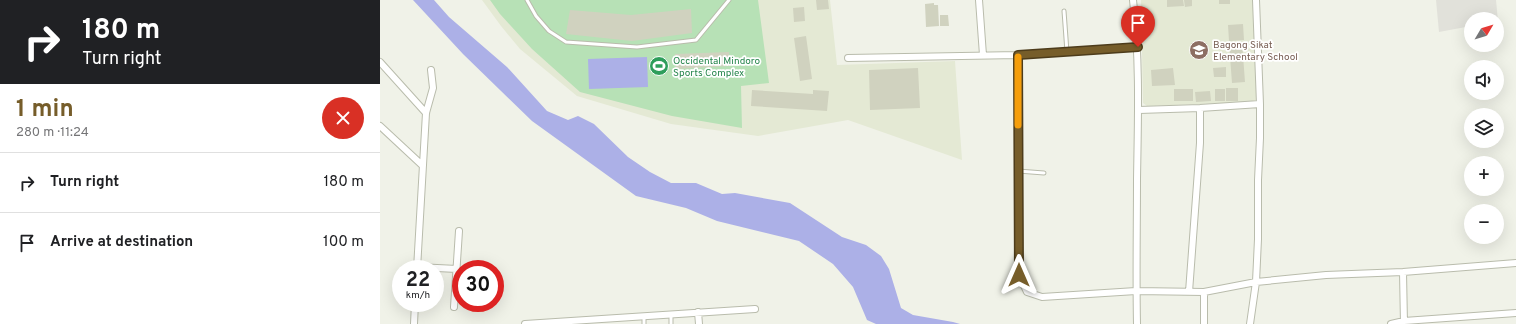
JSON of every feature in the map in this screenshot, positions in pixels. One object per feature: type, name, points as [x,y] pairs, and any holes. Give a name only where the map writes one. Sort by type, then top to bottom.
[{"type":"street","points":[[979,0],[983,55]]},
{"type":"street","points":[[1133,0],[1138,47],[1140,110],[1136,291],[1137,324]]},
{"type":"street","points":[[1250,324],[1256,282],[1260,138],[1256,0]]},
{"type":"street","points":[[848,58],[1018,55],[1138,47]]},
{"type":"street","points":[[1018,55],[1019,275],[1027,292],[1042,297],[1136,291],[1204,292],[1256,282],[1326,275],[1403,272],[1516,263]]},
{"type":"street","points":[[380,62],[426,113]]},
{"type":"street","points":[[417,260],[426,113],[433,88],[431,70]]},
{"type":"street","points":[[1140,110],[1260,104]]},
{"type":"street","points":[[1189,292],[1200,143],[1200,108]]},
{"type":"street","points":[[380,126],[422,165]]},
{"type":"street","points":[[457,260],[459,231]]},
{"type":"street","points":[[1403,272],[1404,323]]},
{"type":"street","points":[[1204,292],[1204,324]]},
{"type":"street","points":[[525,324],[596,322],[644,316],[755,309]]},
{"type":"street","points":[[414,324],[415,312]]},
{"type":"street","points":[[698,312],[698,324]]},
{"type":"street","points":[[1391,324],[1516,313]]},
{"type":"lane","points":[[527,0],[536,16],[549,32],[566,42],[637,47],[696,40],[729,0]]},
{"type":"lane","points":[[1064,11],[1067,52]]},
{"type":"lane","points":[[1018,171],[1044,173]]},
{"type":"lane","points":[[671,314],[671,324]]},
{"type":"lane","points":[[644,316],[644,324]]},
{"type":"shaded area","points":[[482,0],[830,0],[837,65],[955,61],[962,160],[848,120],[758,136],[671,124],[577,96],[520,49]]},
{"type":"shaded area","name":"Bagong Sikat Elementary School","points":[[1141,0],[1253,0],[1257,99],[1254,102],[1147,106],[1143,103]]},
{"type":"shaded area","points":[[1436,0],[1496,0],[1497,12],[1464,12],[1464,27],[1439,32]]},
{"type":"green space","name":"Occidental Mindoro Sports Complex","points":[[490,0],[758,0],[769,83],[741,86],[742,128],[672,116],[580,92],[532,49],[500,14]]},
{"type":"water","points":[[413,0],[434,0],[449,17],[507,67],[547,111],[568,120],[578,116],[594,124],[628,157],[650,172],[671,183],[696,183],[722,194],[735,193],[790,203],[842,237],[866,245],[881,256],[889,269],[901,308],[913,315],[960,324],[876,324],[867,320],[853,287],[833,264],[799,241],[717,221],[686,208],[636,196],[532,121],[463,54]]},
{"type":"water","points":[[647,57],[648,87],[589,89],[588,59]]},
{"type":"building","points":[[816,0],[828,0],[829,9],[817,10]]},
{"type":"building","points":[[1167,0],[1183,0],[1184,6],[1167,7]]},
{"type":"building","points":[[1184,0],[1192,0],[1192,6],[1185,7]]},
{"type":"building","points":[[1219,0],[1230,0],[1230,4],[1219,4]]},
{"type":"building","points":[[934,3],[934,5],[938,5],[939,26],[926,27],[925,4]]},
{"type":"building","points":[[804,7],[805,21],[794,22],[793,8]]},
{"type":"building","points":[[691,9],[692,33],[632,41],[566,34],[570,10],[631,15]]},
{"type":"building","points":[[940,15],[948,15],[949,26],[940,26]]},
{"type":"building","points":[[1243,24],[1244,40],[1229,41],[1228,25]]},
{"type":"building","points":[[806,36],[812,79],[800,81],[794,38]]},
{"type":"building","points":[[1242,42],[1245,82],[1232,83],[1229,43]]},
{"type":"building","points":[[729,52],[730,66],[676,69],[675,54]]},
{"type":"building","points":[[1226,67],[1226,77],[1214,77],[1213,68]]},
{"type":"building","points":[[918,68],[920,108],[870,110],[869,70]]},
{"type":"building","points":[[1173,68],[1175,85],[1152,86],[1151,70]]},
{"type":"building","points":[[1226,88],[1238,88],[1238,101],[1226,101]]},
{"type":"building","points":[[1174,89],[1193,89],[1193,101],[1174,101]]},
{"type":"building","points":[[1215,89],[1225,89],[1225,101],[1215,101]]},
{"type":"building","points":[[752,90],[813,94],[813,90],[829,91],[827,111],[751,106]]},
{"type":"building","points":[[1210,91],[1211,101],[1196,102],[1195,92]]},
{"type":"slow traffic","points":[[1018,57],[1018,125]]},
{"type":"place","name":"Bagong Sikat Elementary School","points":[[1199,50]]},
{"type":"place","name":"Occidental Mindoro Sports Complex","points":[[659,66]]},
{"type":"route","points":[[1019,275],[1018,55],[1138,47]]}]
